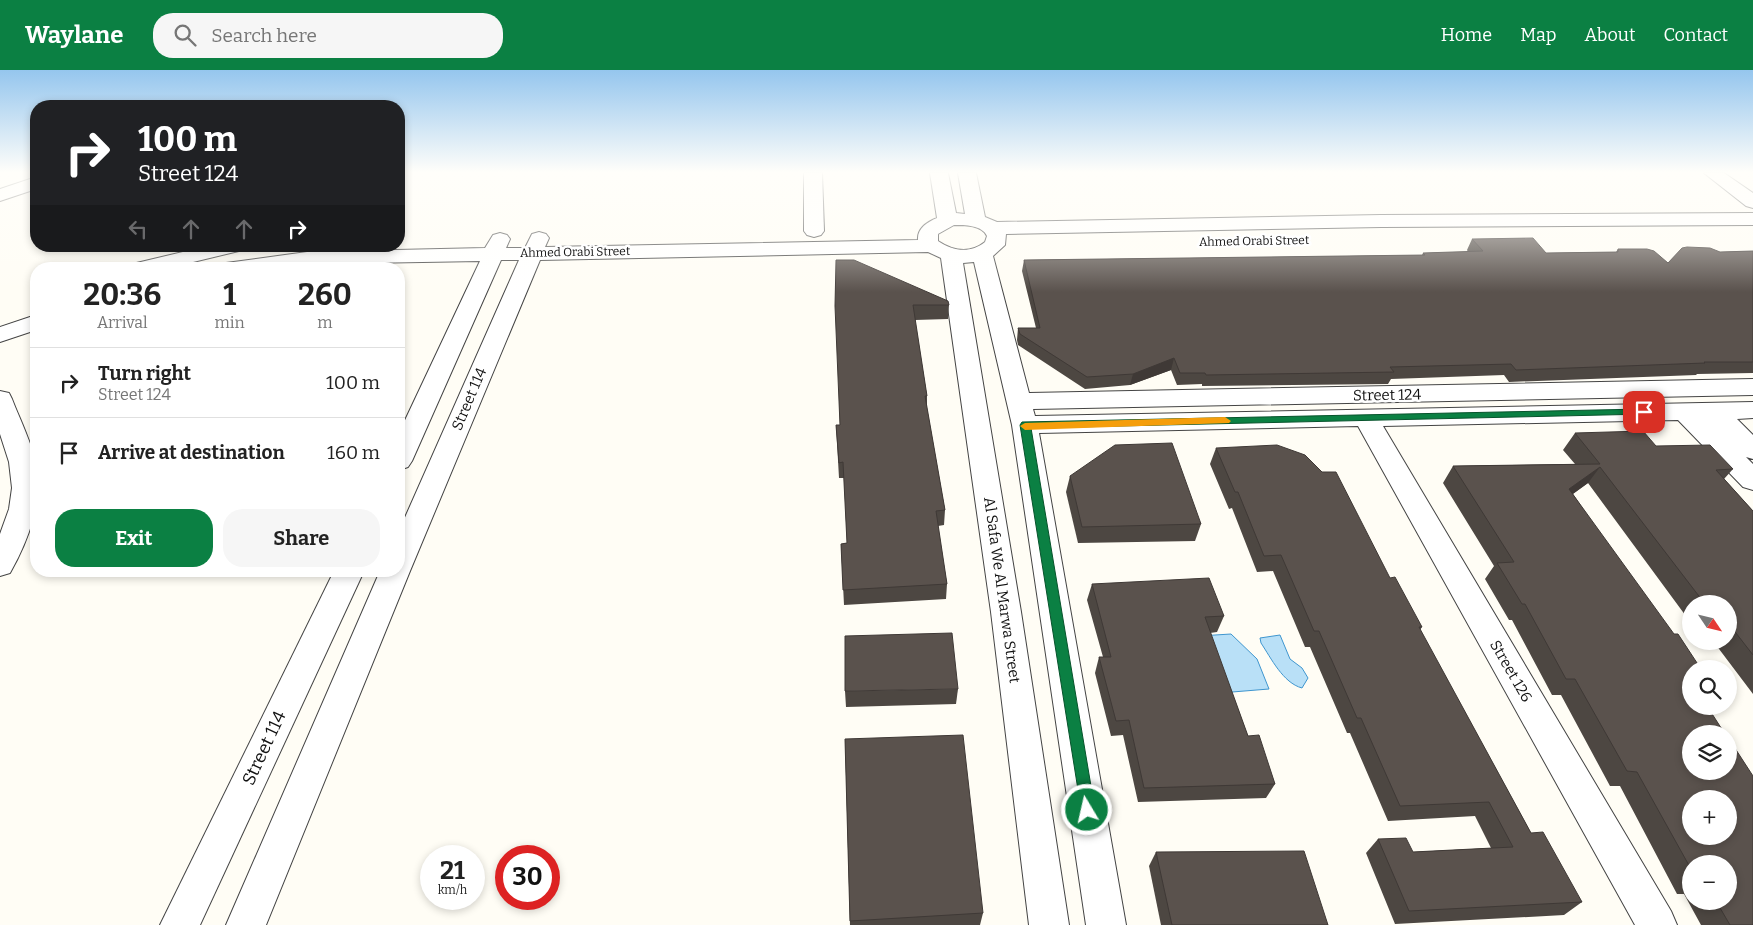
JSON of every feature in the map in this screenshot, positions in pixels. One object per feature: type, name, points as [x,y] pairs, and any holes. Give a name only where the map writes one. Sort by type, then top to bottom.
[{"type":"street","points":[[814,213],[814,231]]},
{"type":"street","name":"Al Safa We Al Marwa Street","points":[[940,213],[940,238],[1006,612],[1049,925]]},
{"type":"street","points":[[979,213],[987,237],[1023,413],[1106,925]]},
{"type":"street","name":"Ahmed Orabi Street","points":[[987,237],[1381,221],[1753,220]]},
{"type":"street","name":"Ahmed Orabi Street","points":[[536,244],[814,231],[940,238]]},
{"type":"street","name":"Ahmed Orabi Street","points":[[436,236],[497,245]]},
{"type":"street","name":"Ahmed Orabi Street","points":[[987,237],[1375,239],[1753,236]]},
{"type":"street","points":[[940,238],[973,256],[987,237]]},
{"type":"street","points":[[940,238],[987,237]]},
{"type":"street","name":"Ahmed Orabi Street","points":[[405,251],[536,244],[940,238]]},
{"type":"street","name":"Street 114","points":[[405,549],[536,244]]},
{"type":"street","points":[[405,448],[497,245]]},
{"type":"street","points":[[166,262],[210,252]]},
{"type":"street","name":"Ahmed Orabi Street","points":[[275,262],[395,252]]},
{"type":"street","points":[[0,316],[30,305]]},
{"type":"street","points":[[0,335],[30,324]]},
{"type":"street","name":"Street 124","points":[[1023,413],[1753,387]]},
{"type":"street","points":[[0,399],[24,471],[25,499],[16,531],[0,565]]},
{"type":"street","points":[[1713,410],[1753,450]]},
{"type":"street","name":"Street 124","points":[[1023,413],[1366,418],[1753,410]]},
{"type":"street","points":[[1684,411],[1753,480]]},
{"type":"street","name":"Street 126","points":[[1366,418],[1657,925]]},
{"type":"street","name":"Street 114","points":[[180,925],[345,577]]},
{"type":"street","points":[[246,925],[392,577]]},
{"type":"water","points":[[1231,634],[1257,659],[1269,689],[1220,693],[1199,636]]},
{"type":"water","points":[[1280,635],[1290,659],[1302,668],[1308,678],[1302,688],[1283,676],[1261,643],[1260,638]]},
{"type":"building","points":[[1533,238],[1546,253],[1618,252],[1618,249],[1647,249],[1654,251],[1668,263],[1682,248],[1687,247],[1710,248],[1720,252],[1753,251],[1753,362],[1704,362],[1516,370],[1511,364],[1390,367],[1394,372],[1206,375],[1205,373],[1180,373],[1174,358],[1133,374],[1087,377],[1020,334],[1018,328],[1040,328],[1024,260],[1425,255],[1423,253],[1483,251],[1472,239]]},
{"type":"building","points":[[836,260],[854,260],[948,301],[949,305],[913,305],[927,396],[925,396],[945,510],[936,511],[947,584],[843,590],[841,544],[847,543],[843,462],[839,463],[836,425],[840,425],[835,306]]},
{"type":"building","points":[[1643,431],[1656,446],[1710,445],[1733,469],[1716,470],[1753,511],[1753,655],[1738,636],[1738,595],[1698,595],[1600,467],[1569,489],[1674,634],[1678,634],[1682,640],[1682,650],[1689,650],[1695,660],[1682,660],[1682,715],[1713,715],[1719,725],[1682,725],[1682,780],[1737,780],[1737,751],[1753,776],[1753,925],[1730,925],[1721,910],[1737,910],[1737,855],[1683,855],[1637,772],[1627,771],[1575,679],[1566,679],[1525,604],[1522,604],[1497,563],[1514,562],[1453,466],[1600,464],[1575,433]]},
{"type":"building","points":[[1172,443],[1201,524],[1082,527],[1070,476],[1115,445]]},
{"type":"building","points":[[1277,445],[1305,455],[1322,472],[1336,472],[1390,578],[1395,577],[1422,627],[1419,627],[1531,833],[1543,832],[1582,902],[1409,911],[1378,839],[1406,838],[1413,852],[1513,847],[1489,802],[1400,806],[1361,718],[1357,718],[1319,631],[1314,631],[1281,555],[1264,556],[1238,492],[1235,492],[1216,448]]},
{"type":"building","points":[[1209,578],[1224,616],[1205,617],[1248,736],[1259,735],[1275,784],[1144,788],[1129,720],[1116,721],[1099,657],[1111,657],[1092,584]]},
{"type":"building","points":[[952,633],[958,689],[845,691],[845,636]]},
{"type":"building","points":[[963,735],[983,913],[850,921],[845,739]]},
{"type":"building","points":[[1304,851],[1328,925],[1172,925],[1156,852]]},
{"type":"slow traffic","points":[[1025,426],[1225,421]]},
{"type":"route","points":[[1087,810],[1025,425],[1644,412]]}]
